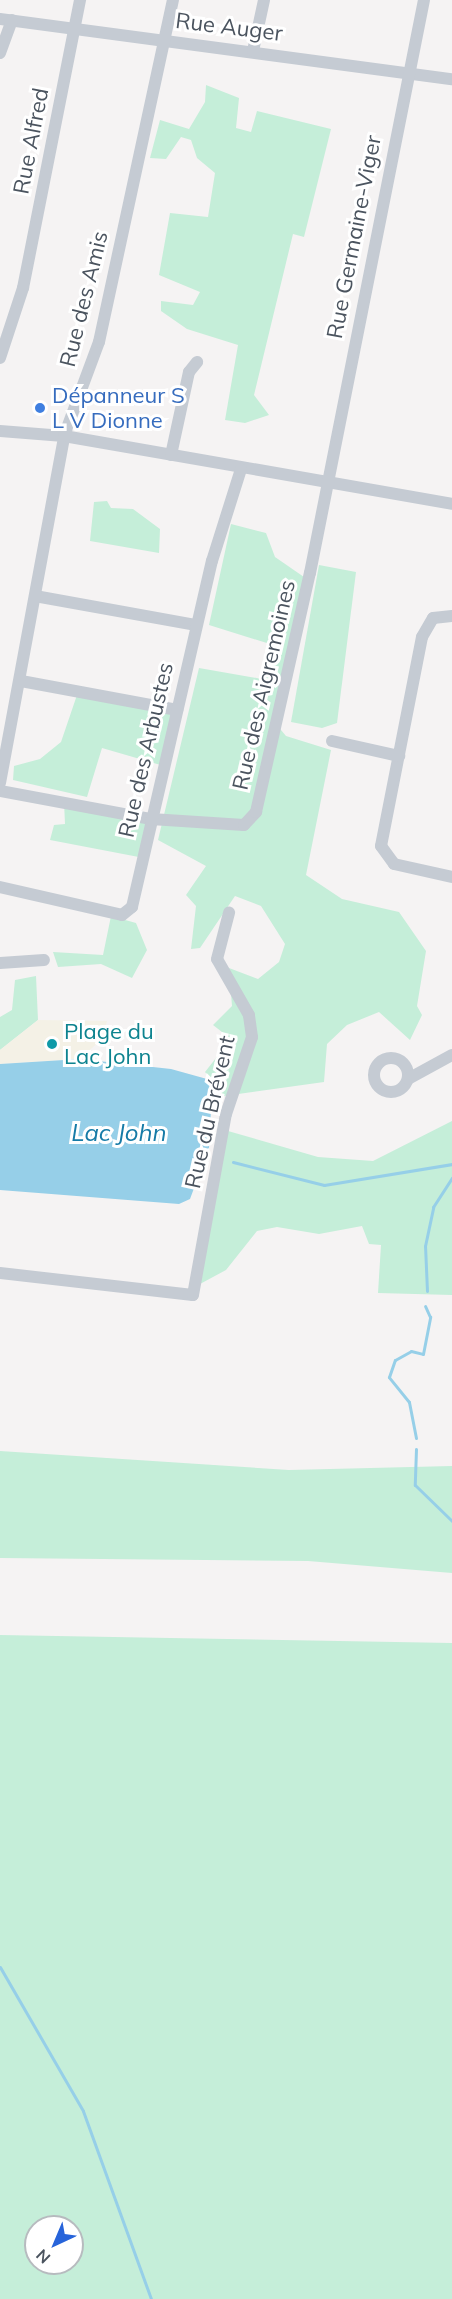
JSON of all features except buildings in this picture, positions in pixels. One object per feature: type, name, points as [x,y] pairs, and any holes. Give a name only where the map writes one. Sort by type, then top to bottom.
[{"type":"street","name":"Rue Alfred","points":[[0,358],[23,288],[80,0]]},
{"type":"street","name":"Rue des Amis","points":[[0,783],[21,681],[64,436],[99,342],[173,0]]},
{"type":"street","points":[[253,51],[264,0]]},
{"type":"street","name":"Rue Germaine-Viger","points":[[326,483],[424,0]]},
{"type":"street","name":"Rue Auger","points":[[6,19],[452,79]]},
{"type":"street","points":[[0,53],[6,19]]},
{"type":"street","points":[[171,455],[189,372],[197,362]]},
{"type":"street","points":[[0,431],[64,436],[241,469],[452,504]]},
{"type":"street","name":"Rue des Arbustes","points":[[0,887],[128,913],[196,625],[241,469]]},
{"type":"street","name":"Rue des Aigremoines","points":[[0,791],[151,819],[244,825],[256,812],[326,483]]},
{"type":"street","points":[[35,596],[196,625]]},
{"type":"street","points":[[452,616],[433,618],[422,637],[383,834],[385,856],[405,868],[452,877]]},
{"type":"street","points":[[21,681],[177,710]]},
{"type":"street","points":[[332,741],[399,756]]},
{"type":"street","name":"Rue du Brévent","points":[[0,1273],[193,1295],[226,1114],[252,1036],[249,1015],[217,959],[229,913]]},
{"type":"street","points":[[0,963],[44,960]]},
{"type":"street","points":[[408,1079],[452,1055]]},
{"type":"green space","points":[[206,85],[239,98],[236,128],[251,132],[257,111],[331,129],[304,237],[293,234],[254,395],[269,415],[245,423],[225,420],[238,345],[187,329],[161,311],[161,301],[193,305],[200,292],[159,275],[170,213],[208,217],[215,173],[197,158],[191,140],[181,137],[166,159],[150,158],[160,120],[189,129],[205,102]]},
{"type":"green space","points":[[107,501],[111,508],[133,509],[160,529],[159,553],[90,541],[94,502]]},
{"type":"green space","points":[[231,524],[266,533],[275,557],[304,577],[276,724],[286,736],[331,750],[306,875],[342,899],[399,912],[426,951],[417,1006],[422,1015],[410,1040],[379,1012],[347,1025],[327,1044],[324,1082],[224,1096],[205,1072],[231,1039],[213,1025],[232,1006],[229,968],[258,979],[279,962],[285,944],[261,906],[235,896],[200,948],[191,949],[196,906],[186,895],[206,866],[158,840],[199,668],[262,679],[270,644],[209,625]]},
{"type":"green space","points":[[319,565],[356,572],[337,723],[322,728],[291,722]]},
{"type":"green space","points":[[77,695],[177,708],[164,766],[102,748],[87,797],[13,780],[14,766],[40,759],[61,742]]},
{"type":"green space","points":[[64,802],[150,817],[144,858],[50,840],[54,825],[65,824]]},
{"type":"green space","points":[[111,916],[136,923],[147,950],[132,978],[101,964],[58,967],[53,952],[103,955]]},
{"type":"green space","points":[[36,976],[38,1020],[0,1050],[0,1017],[12,1010],[15,980]]},
{"type":"green space","points":[[452,1121],[452,1295],[378,1293],[381,1245],[369,1244],[362,1226],[319,1234],[277,1227],[257,1231],[226,1270],[200,1284],[228,1131],[318,1157],[373,1161]]},
{"type":"green space","points":[[0,1451],[289,1470],[452,1466],[452,1573],[308,1561],[0,1558]]},
{"type":"green space","points":[[0,1635],[452,1643],[452,2299],[0,2299]]},
{"type":"sand","name":"Plage du Lac John","points":[[38,1020],[107,1021],[103,1038],[80,1059],[0,1064],[0,1050]]},
{"type":"water","name":"Lac John","points":[[80,1059],[171,1069],[225,1084],[211,1110],[209,1148],[190,1199],[179,1204],[0,1190],[0,1064]]},
{"type":"waterway","points":[[233,1162],[324,1185],[452,1164]]},
{"type":"waterway","points":[[427,1291],[425,1246],[433,1207],[452,1178]]},
{"type":"waterway","points":[[416,1438],[409,1402],[389,1377],[395,1360],[411,1351],[423,1354],[430,1317],[425,1306]]},
{"type":"waterway","points":[[416,1449],[415,1485],[452,1521]]},
{"type":"waterway","points":[[0,1967],[83,2111],[151,2299]]},
{"type":"place","name":"Dépanneur S L V Dionne","points":[[40,408]]},
{"type":"place","name":"Plage du Lac John","points":[[52,1044]]}]
